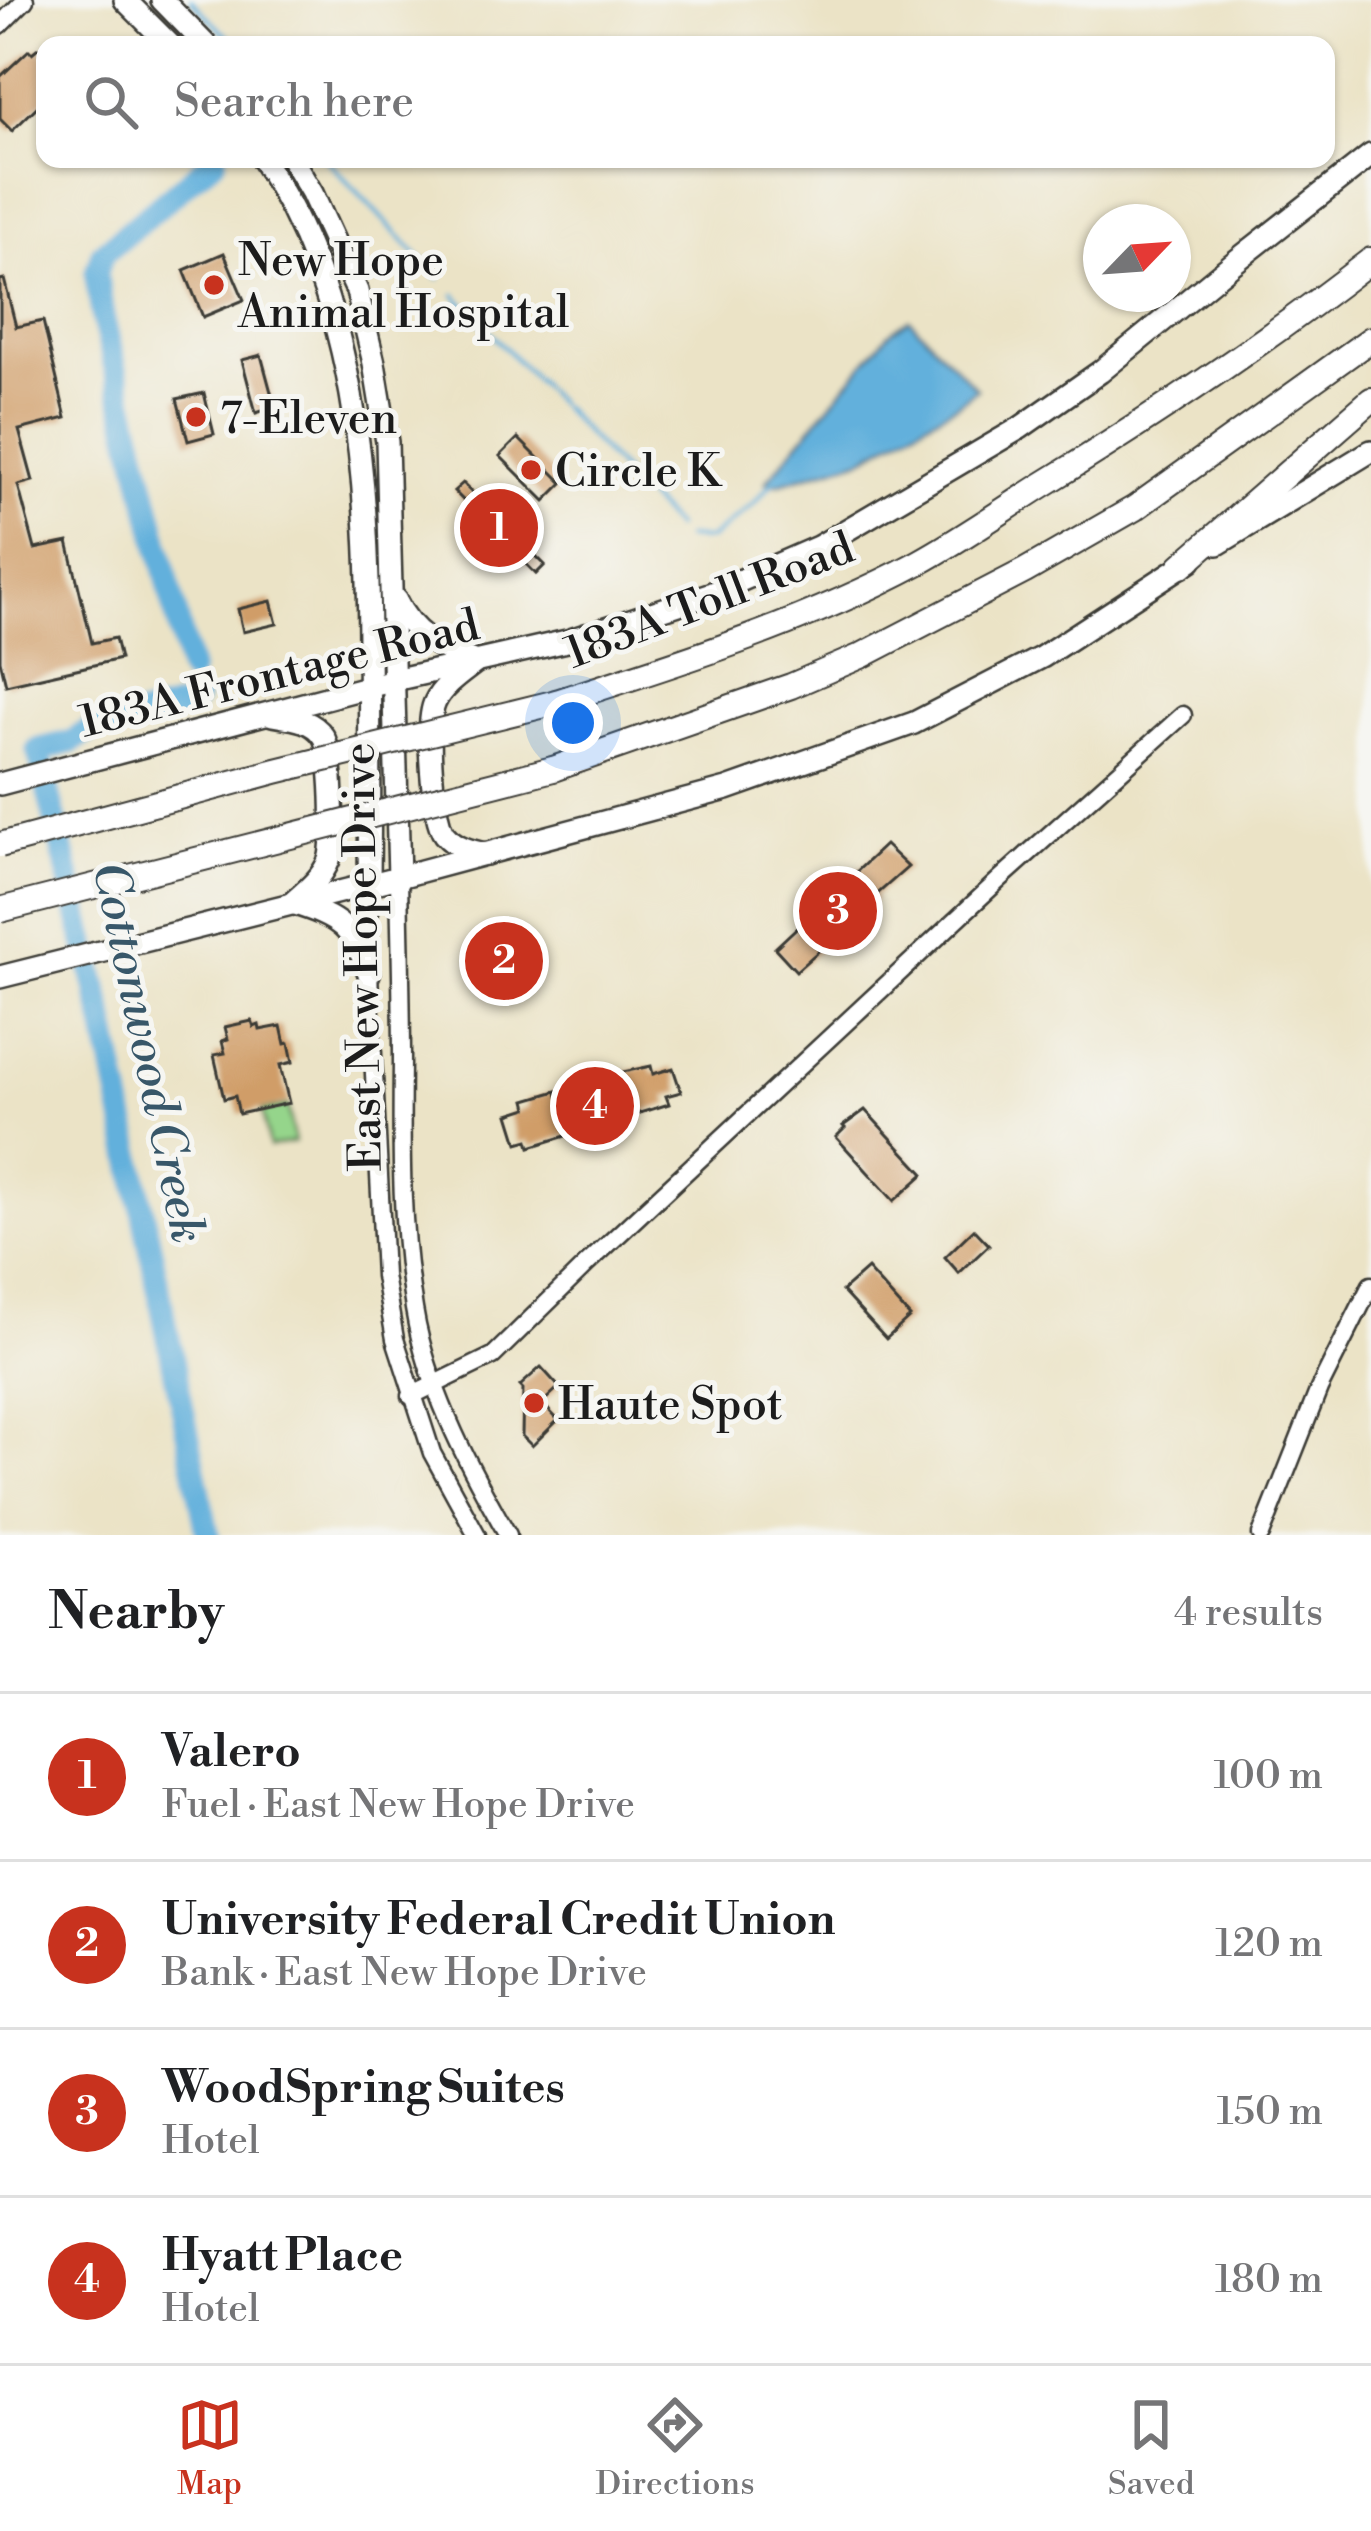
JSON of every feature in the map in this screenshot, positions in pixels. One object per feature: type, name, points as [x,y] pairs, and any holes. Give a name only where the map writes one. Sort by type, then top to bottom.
[{"type":"highway","name":"183A Toll Road","points":[[0,845],[553,703],[705,654],[815,610],[917,563],[1148,421],[1371,260]]},
{"type":"highway","points":[[0,910],[554,769],[790,686],[861,656],[1135,508],[1371,339]]},
{"type":"highway","points":[[1181,566],[1371,400]]},
{"type":"main road","points":[[125,0],[161,36]]},
{"type":"main road","points":[[162,0],[197,36]]},
{"type":"main road","name":"183A Frontage Road","points":[[0,784],[370,686],[567,641],[712,593],[818,547],[1020,428],[1100,372],[1371,155]]},
{"type":"main road","name":"East New Hope Drive","points":[[267,168],[304,235],[329,301],[350,381],[369,572],[369,884]]},
{"type":"main road","name":"East New Hope Drive","points":[[297,168],[357,291],[387,442],[399,877]]},
{"type":"main road","points":[[0,976],[487,855],[727,789],[914,723],[1042,657],[1371,451]]},
{"type":"main road","points":[[393,594],[407,622],[420,634],[476,662],[445,688],[434,703],[430,723],[437,821],[447,838],[487,855]]},
{"type":"main road","points":[[265,714],[311,724],[323,735],[329,750],[333,843],[320,877],[292,903]]},
{"type":"main road","points":[[292,903],[338,922],[358,944],[369,974]]},
{"type":"street","points":[[0,25],[25,0]]},
{"type":"street","points":[[411,1396],[494,1356],[1001,878],[1183,715]]},
{"type":"street","name":"East New Hope Drive","points":[[399,877],[401,1148],[408,1261],[418,1328],[436,1385],[508,1535]]},
{"type":"street","name":"East New Hope Drive","points":[[369,884],[384,1276],[411,1396],[432,1454],[477,1535]]},
{"type":"street","points":[[1261,1535],[1319,1389],[1371,1286]]},
{"type":"green space","points":[[288,1106],[294,1142],[269,1147],[262,1111]]},
{"type":"water","points":[[909,319],[977,389],[861,459],[778,484],[766,482],[889,333]]},
{"type":"building","points":[[29,50],[36,50],[36,108],[12,131],[0,119],[0,77]]},
{"type":"building","name":"New Hope Animal Hospital","points":[[224,253],[244,300],[203,317],[184,270]]},
{"type":"building","points":[[4,279],[16,327],[43,321],[66,418],[19,430],[33,481],[18,485],[35,549],[68,542],[92,643],[115,638],[120,659],[6,685],[0,660],[0,280]]},
{"type":"building","name":"7-Eleven","points":[[261,355],[275,407],[256,413],[242,360]]},
{"type":"building","name":"7-Eleven","points":[[204,393],[214,434],[188,441],[177,399]]},
{"type":"building","name":"Circle K","points":[[518,438],[563,483],[545,501],[500,456]]},
{"type":"building","points":[[463,483],[545,565],[536,574],[454,491]]},
{"type":"building","points":[[271,601],[277,624],[243,632],[238,609]]},
{"type":"building","points":[[885,845],[908,867],[796,971],[775,948]]},
{"type":"building","points":[[521,940],[530,971],[488,983],[479,951]]},
{"type":"building","points":[[252,1021],[260,1030],[281,1026],[285,1044],[289,1043],[293,1062],[280,1065],[289,1103],[239,1114],[235,1096],[224,1099],[214,1055],[225,1053],[225,1027]]},
{"type":"building","points":[[651,1066],[653,1074],[673,1068],[681,1092],[666,1096],[669,1104],[530,1147],[528,1140],[518,1143],[509,1114],[528,1108],[526,1100],[557,1091],[558,1096],[601,1083],[599,1077]]},
{"type":"building","points":[[865,1110],[924,1174],[894,1201],[836,1137]]},
{"type":"building","points":[[974,1229],[989,1245],[959,1273],[945,1257]]},
{"type":"building","points":[[867,1269],[910,1317],[886,1339],[842,1291]]},
{"type":"building","name":"Haute Spot","points":[[541,1367],[559,1387],[542,1403],[558,1420],[532,1446],[522,1436],[520,1386]]},
{"type":"waterway","name":"Cottonwood Creek","points":[[191,0],[227,36]]},
{"type":"waterway","name":"Cottonwood Creek","points":[[190,671],[96,274],[102,254],[204,168]]},
{"type":"waterway","points":[[335,168],[439,278]]},
{"type":"waterway","points":[[455,295],[675,527]]},
{"type":"waterway","points":[[686,538],[710,539],[775,480]]},
{"type":"waterway","name":"Cottonwood Creek","points":[[195,699],[192,705],[92,729],[71,742],[38,750],[104,1018],[208,1535]]},
{"type":"place","name":"New Hope Animal Hospital","points":[[214,285]]},
{"type":"place","name":"7-Eleven","points":[[196,417]]},
{"type":"place","name":"Circle K","points":[[531,470]]},
{"type":"place","name":"Valero","points":[[499,528]]},
{"type":"place","name":"WoodSpring Suites","points":[[838,911]]},
{"type":"place","name":"University Federal Credit Union","points":[[504,961]]},
{"type":"place","name":"Hyatt Place","points":[[595,1106]]},
{"type":"place","name":"Haute Spot","points":[[534,1403]]}]
